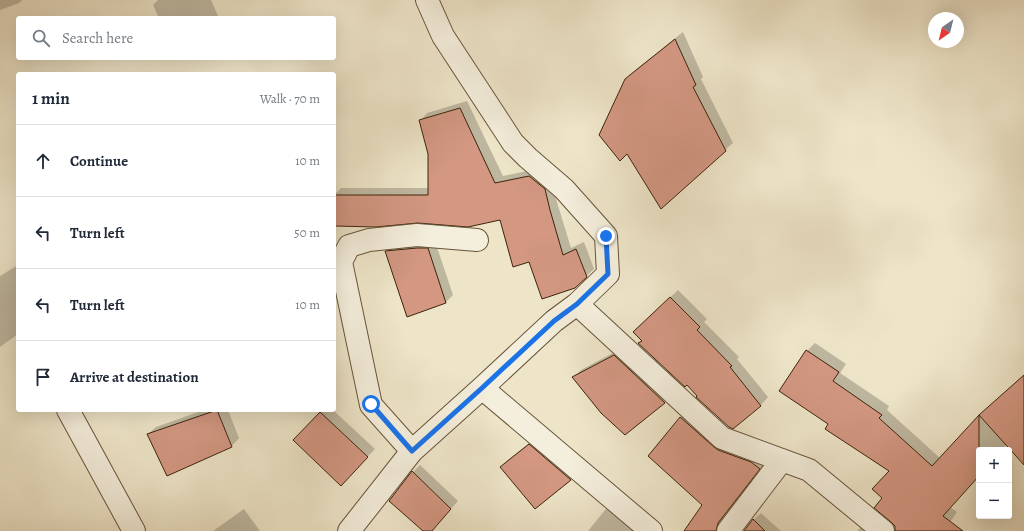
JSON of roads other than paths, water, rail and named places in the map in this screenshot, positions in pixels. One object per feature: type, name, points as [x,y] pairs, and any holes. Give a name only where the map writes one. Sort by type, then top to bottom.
[{"type":"street","points":[[349,531],[412,451],[554,321],[577,304],[608,274],[606,236],[564,189],[513,143],[443,36],[427,0]]},
{"type":"street","points":[[412,451],[371,404],[341,262],[349,246],[369,240],[417,235],[477,240]]},
{"type":"street","points":[[577,304],[722,438],[809,470],[883,531]]},
{"type":"street","points":[[482,388],[651,531]]},
{"type":"street","points":[[69,412],[134,531]]},
{"type":"street","points":[[728,531],[782,460]]}]
